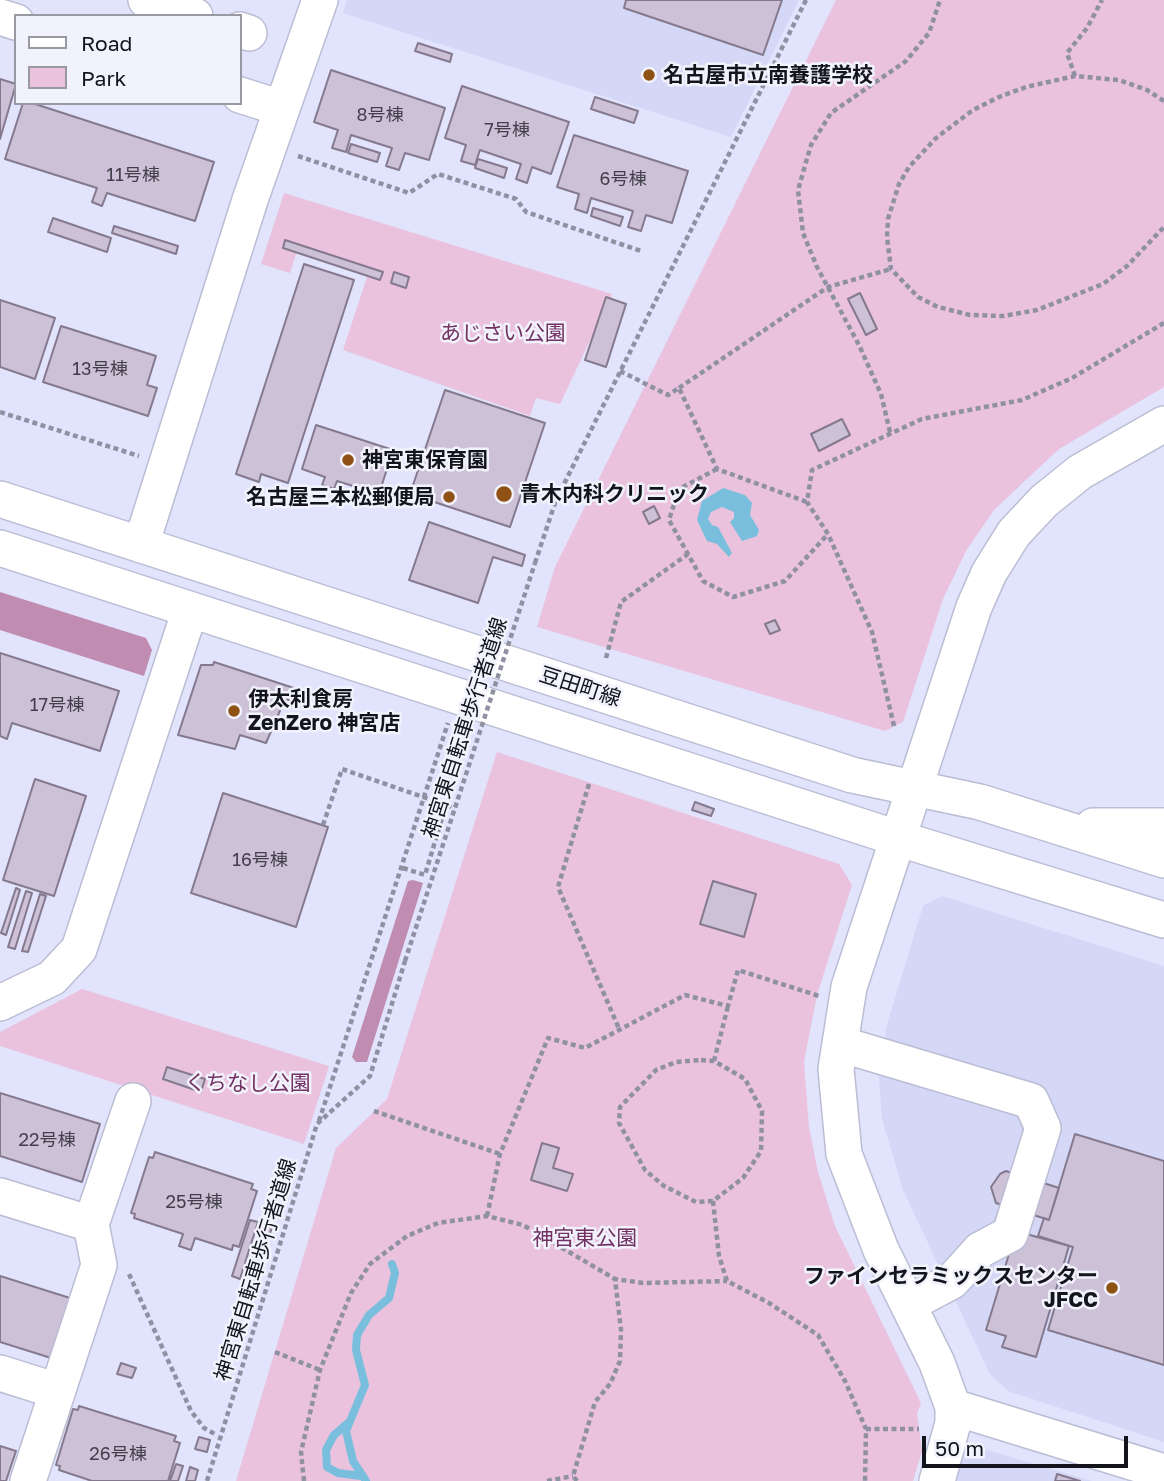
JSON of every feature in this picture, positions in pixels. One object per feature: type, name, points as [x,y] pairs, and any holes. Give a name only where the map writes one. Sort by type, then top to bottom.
[{"type":"street","points":[[146,0],[189,14]]},
{"type":"street","points":[[141,545],[281,108],[320,0]]},
{"type":"street","points":[[242,96],[281,108]]},
{"type":"street","points":[[937,1481],[953,1423],[953,1408],[937,1363],[881,1250],[844,1154],[836,1069],[849,987],[900,839],[974,607],[989,573],[1014,533],[1044,501],[1080,472],[1164,424]]},
{"type":"street","name":"豆田町線","points":[[0,499],[852,775],[981,802],[1164,860]]},
{"type":"street","points":[[0,548],[900,839],[1164,920]]},
{"type":"street","points":[[0,1003],[52,978],[79,949],[190,610]]},
{"type":"street","points":[[1062,826],[1164,826]]},
{"type":"street","points":[[840,1044],[1031,1101],[1044,1128],[1010,1234],[980,1250],[952,1281],[909,1304]]},
{"type":"street","points":[[28,1481],[99,1265],[91,1224],[133,1101]]},
{"type":"street","points":[[0,1196],[91,1224]]},
{"type":"street","points":[[0,1373],[57,1391]]},
{"type":"street","points":[[953,1408],[1164,1472]]},
{"type":"path","name":"神宮東自転車歩行者道線","points":[[207,1481],[317,1124],[370,1076],[555,500],[806,0]]},
{"type":"path","points":[[890,432],[881,394],[803,233],[798,190],[811,145],[831,113],[906,61],[929,33],[940,0]]},
{"type":"path","points":[[1075,76],[1067,52],[1087,28],[1102,0]]},
{"type":"path","points":[[1164,102],[1147,90],[1119,80],[1075,76],[1026,87],[999,97],[973,110],[936,138],[909,167],[888,219],[887,237],[891,269],[918,297],[938,307],[970,316],[1003,317],[1060,303],[1103,284],[1127,266],[1164,227]]},
{"type":"path","points":[[293,154],[409,192],[438,174],[516,199],[526,212],[641,251]]},
{"type":"path","points":[[620,370],[668,395],[828,286],[891,269]]},
{"type":"path","points":[[807,502],[812,470],[922,419],[1022,400],[1072,378],[1164,323]]},
{"type":"path","points":[[679,388],[717,469],[807,502],[828,534],[872,632],[894,726]]},
{"type":"path","points":[[0,412],[143,458]]},
{"type":"path","points":[[717,469],[679,489],[669,520],[703,581],[733,597],[785,581],[828,534]]},
{"type":"path","points":[[606,658],[621,602],[688,554]]},
{"type":"path","points":[[317,1124],[404,868],[457,696]]},
{"type":"path","points":[[323,825],[342,769],[455,808]]},
{"type":"path","points":[[589,784],[558,887],[621,1032]]},
{"type":"path","points":[[404,868],[425,875],[446,805]]},
{"type":"path","points":[[714,1061],[738,970],[823,997]]},
{"type":"path","points":[[487,1216],[500,1154],[548,1038],[586,1048],[621,1032],[685,995],[728,1006]]},
{"type":"path","points":[[714,1061],[745,1079],[762,1111],[761,1152],[743,1178],[713,1201],[696,1202],[655,1178],[639,1161],[619,1123],[620,1107],[656,1070],[676,1062],[714,1061]]},
{"type":"path","points":[[374,1111],[500,1154]]},
{"type":"path","points":[[713,1201],[719,1256],[727,1281]]},
{"type":"path","points":[[304,1481],[301,1452],[320,1370],[351,1293],[370,1264],[407,1236],[438,1223],[487,1216],[523,1225],[615,1279],[643,1283],[727,1281],[769,1303],[818,1335],[845,1381],[866,1429],[864,1481]]},
{"type":"path","points":[[99,1265],[130,1274],[191,1410],[204,1428],[215,1434]]},
{"type":"path","points":[[573,1476],[596,1402],[610,1384],[620,1360],[621,1331],[615,1279]]},
{"type":"path","points":[[275,1352],[320,1370]]},
{"type":"path","points":[[866,1429],[919,1429]]},
{"type":"path","points":[[547,1481],[573,1476]]},
{"type":"path","points":[[573,1476],[578,1481]]},
{"type":"shaded area","name":"名古屋市立南養護学校","points":[[347,0],[799,0],[731,137],[343,13]]},
{"type":"shaded area","points":[[723,488],[745,495],[752,503],[750,515],[759,530],[757,536],[742,541],[730,522],[734,518],[734,512],[722,507],[711,512],[708,519],[712,525],[718,527],[732,553],[729,557],[717,544],[707,541],[697,520],[702,501]]},
{"type":"shaded area","points":[[0,592],[146,638],[152,650],[144,676],[0,630]]},
{"type":"shaded area","points":[[408,881],[423,883],[367,1062],[356,1062],[352,1057]]},
{"type":"shaded area","points":[[942,896],[1164,966],[1164,1442],[1008,1391],[990,1374],[903,1190],[882,1119],[879,1076],[886,1028],[923,906]]},
{"type":"shaded area","points":[[967,1444],[1092,1481],[956,1481]]},
{"type":"green space","points":[[836,0],[1164,0],[1164,387],[1059,449],[994,510],[966,551],[943,599],[903,722],[885,731],[537,627],[555,567]]},
{"type":"green space","name":"あじさい公園","points":[[284,193],[612,294],[560,404],[536,398],[530,416],[343,350],[369,271],[298,248],[290,273],[261,264]]},
{"type":"green space","name":"神宮東公園","points":[[497,752],[839,864],[852,885],[817,995],[804,1062],[809,1127],[818,1172],[835,1226],[921,1403],[917,1413],[922,1451],[913,1481],[236,1481],[336,1148],[387,1099]]},
{"type":"green space","name":"くちなし公園","points":[[82,989],[329,1066],[304,1144],[0,1046],[0,1032]]},
{"type":"building","points":[[626,0],[782,0],[763,55],[624,8]]},
{"type":"building","points":[[418,43],[452,54],[450,62],[415,51]]},
{"type":"building","points":[[331,70],[445,108],[429,160],[405,153],[399,170],[386,166],[392,148],[351,135],[346,152],[332,148],[338,130],[314,122]]},
{"type":"building","points":[[0,79],[14,83],[14,91],[0,139]]},
{"type":"building","points":[[462,86],[569,122],[551,174],[532,167],[527,183],[516,179],[521,164],[480,150],[475,165],[461,161],[466,145],[445,138]]},
{"type":"building","points":[[595,97],[638,111],[634,123],[591,109]]},
{"type":"building","points":[[22,105],[38,105],[214,162],[195,221],[107,193],[102,206],[92,202],[97,188],[5,159]]},
{"type":"building","points":[[574,135],[688,171],[672,223],[646,215],[641,231],[628,227],[633,211],[591,198],[587,213],[575,209],[579,194],[557,187]]},
{"type":"building","points":[[351,144],[380,153],[377,162],[348,153]]},
{"type":"building","points":[[478,159],[507,168],[504,178],[475,168]]},
{"type":"building","points":[[593,208],[623,217],[620,226],[591,216]]},
{"type":"building","points":[[53,218],[111,238],[107,252],[48,232]]},
{"type":"building","points":[[114,226],[178,246],[176,254],[112,233]]},
{"type":"building","points":[[285,240],[383,272],[380,280],[283,248]]},
{"type":"building","points":[[304,264],[354,280],[288,483],[261,474],[259,482],[236,474]]},
{"type":"building","points":[[394,272],[409,277],[406,288],[391,283]]},
{"type":"building","points":[[860,293],[877,329],[866,335],[848,299]]},
{"type":"building","points":[[606,297],[626,304],[606,367],[585,360]]},
{"type":"building","points":[[0,300],[55,318],[35,379],[0,367]]},
{"type":"building","points":[[61,326],[156,356],[147,385],[157,388],[148,416],[43,382]]},
{"type":"building","points":[[445,390],[545,423],[510,527],[410,494]]},
{"type":"building","points":[[842,419],[850,435],[819,451],[811,434]]},
{"type":"building","name":"神宮東保育園","points":[[316,425],[393,450],[379,494],[337,481],[334,489],[322,485],[325,477],[302,469]]},
{"type":"building","points":[[654,506],[660,518],[649,524],[643,512]]},
{"type":"building","points":[[429,522],[525,555],[522,566],[493,557],[478,603],[409,580]]},
{"type":"building","points":[[775,620],[780,630],[770,634],[765,624]]},
{"type":"building","points":[[0,653],[119,691],[100,751],[12,723],[7,739],[0,736]]},
{"type":"building","name":"伊太利食房 ZenZero 神宮店","points":[[214,662],[300,690],[296,702],[285,699],[266,743],[240,735],[235,749],[178,735],[201,665],[213,665]]},
{"type":"building","points":[[35,779],[86,796],[54,896],[3,880]]},
{"type":"building","points":[[223,793],[328,827],[296,927],[191,893]]},
{"type":"building","points":[[695,802],[714,809],[711,816],[692,810]]},
{"type":"building","points":[[713,881],[756,894],[744,937],[700,924]]},
{"type":"building","points":[[16,888],[20,890],[6,935],[1,933]]},
{"type":"building","points":[[26,891],[32,893],[15,949],[8,947]]},
{"type":"building","points":[[40,894],[46,896],[28,952],[22,951]]},
{"type":"building","points":[[167,1067],[205,1079],[201,1092],[163,1079]]},
{"type":"building","points":[[0,1093],[100,1124],[82,1182],[0,1156]]},
{"type":"building","name":"ファインセラミックスセンター JFCC","points":[[1075,1134],[1164,1161],[1164,1365],[1048,1330],[1073,1247],[1038,1236],[1044,1218],[1049,1220]]},
{"type":"building","points":[[542,1143],[559,1148],[553,1168],[573,1174],[567,1191],[531,1180]]},
{"type":"building","points":[[155,1152],[253,1184],[251,1189],[257,1191],[239,1247],[233,1245],[232,1250],[195,1238],[191,1250],[179,1246],[183,1234],[134,1218],[135,1214],[131,1213],[149,1157],[153,1158]]},
{"type":"building","points":[[1006,1171],[1059,1188],[1049,1220],[996,1203],[991,1187],[1000,1174]]},
{"type":"building","points":[[250,1220],[258,1222],[240,1279],[232,1276]]},
{"type":"building","points":[[264,1224],[272,1227],[254,1284],[246,1281]]},
{"type":"building","name":"ファインセラミックスセンター JFCC","points":[[1016,1231],[1069,1246],[1036,1357],[1002,1347],[1006,1336],[986,1330]]},
{"type":"building","points":[[0,1276],[70,1298],[51,1358],[0,1342]]},
{"type":"building","points":[[121,1363],[136,1368],[132,1378],[117,1374]]},
{"type":"building","points":[[79,1406],[176,1436],[174,1441],[180,1443],[168,1481],[92,1481],[59,1470],[60,1466],[56,1465],[73,1409],[78,1410]]},
{"type":"building","points":[[199,1437],[210,1440],[207,1452],[195,1449]]},
{"type":"building","points":[[0,1446],[16,1451],[6,1481],[0,1481]]},
{"type":"building","points":[[176,1464],[183,1466],[178,1481],[170,1481]]},
{"type":"building","points":[[190,1467],[198,1470],[195,1481],[186,1481]]},
{"type":"building","points":[[1057,1474],[1080,1481],[1055,1481]]},
{"type":"waterway","points":[[366,1481],[353,1461],[346,1431],[365,1385],[356,1350],[357,1335],[369,1315],[389,1298],[395,1273],[392,1264]]},
{"type":"waterway","points":[[348,1423],[334,1435],[326,1450],[327,1467],[338,1473],[361,1476]]},
{"type":"place","name":"名古屋市立南養護学校","points":[[649,75]]},
{"type":"place","name":"神宮東保育園","points":[[348,460]]},
{"type":"place","name":"青木内科クリニック","points":[[504,494]]},
{"type":"place","name":"名古屋三本松郵便局","points":[[449,497]]},
{"type":"place","name":"伊太利食房 ZenZero 神宮店","points":[[234,711]]},
{"type":"place","name":"ファインセラミックスセンター JFCC","points":[[1112,1288]]}]
